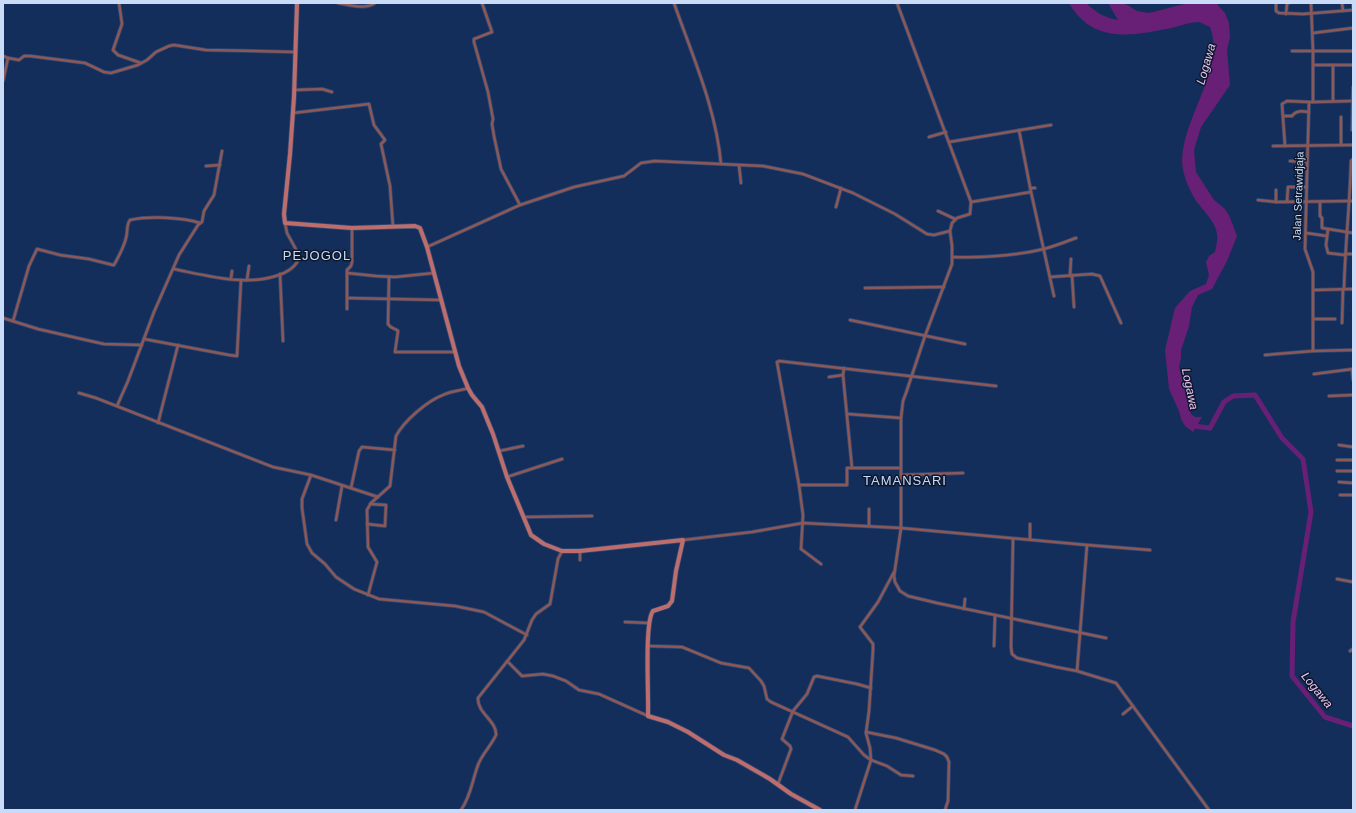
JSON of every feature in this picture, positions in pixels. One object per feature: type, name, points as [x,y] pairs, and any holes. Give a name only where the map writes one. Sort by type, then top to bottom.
[{"type":"street","points":[[119,3],[122,24],[113,50],[118,56],[141,63]]},
{"type":"street","points":[[174,269],[241,280],[266,279],[293,268],[299,259],[299,255],[287,233],[284,214],[294,90],[297,3]]},
{"type":"street","points":[[338,3],[362,7],[375,3]]},
{"type":"street","points":[[482,3],[492,31],[490,34],[474,39],[474,42],[488,92],[493,119],[492,124],[501,169],[520,205]]},
{"type":"street","points":[[674,3],[715,126],[720,164]]},
{"type":"street","points":[[896,3],[946,132],[971,202],[970,214],[955,219],[952,223],[950,231],[952,237],[952,264],[903,401],[901,418],[901,528],[895,571],[895,582],[900,591],[904,594],[937,603],[1106,638]]},
{"type":"street","points":[[1276,3],[1276,12],[1286,14],[1353,10],[1353,3]]},
{"type":"street","points":[[1286,14],[1287,4],[1289,3]]},
{"type":"street","points":[[1312,3],[1313,102]]},
{"type":"street","points":[[1342,3],[1343,11]]},
{"type":"street","points":[[1313,33],[1353,28]]},
{"type":"street","points":[[3,56],[19,60],[24,56],[30,56],[85,63],[108,73],[141,63],[156,52],[174,45],[206,50],[295,52]]},
{"type":"street","points":[[1292,51],[1353,51]]},
{"type":"street","points":[[3,80],[8,58]]},
{"type":"street","points":[[1313,65],[1353,65]]},
{"type":"street","points":[[1333,65],[1333,101]]},
{"type":"street","points":[[1352,130],[1353,87]]},
{"type":"street","points":[[294,90],[322,89],[332,92]]},
{"type":"street","points":[[1285,146],[1282,116],[1282,104],[1284,102],[1353,101]]},
{"type":"street","name":"Jalan Setrawidjaja","points":[[1309,102],[1305,253],[1312,269],[1314,290],[1313,351]]},
{"type":"street","points":[[292,113],[369,104],[374,125],[385,140],[380,144],[390,186],[394,227]]},
{"type":"street","points":[[1282,116],[1292,116],[1298,111],[1309,112]]},
{"type":"street","points":[[1340,118],[1340,145]]},
{"type":"street","points":[[949,142],[1051,125]]},
{"type":"street","points":[[1019,130],[1054,296]]},
{"type":"street","points":[[929,137],[946,132]]},
{"type":"street","points":[[1273,146],[1353,145]]},
{"type":"street","points":[[117,406],[154,312],[179,255],[200,223],[203,221],[205,209],[214,195],[222,151]]},
{"type":"street","points":[[1342,323],[1345,255],[1351,201],[1351,160],[1353,159]]},
{"type":"street","points":[[427,247],[520,205],[574,187],[624,176],[644,161],[739,164],[773,168],[803,174],[841,188],[895,214],[927,234],[934,235],[950,231]]},
{"type":"street","points":[[1290,161],[1307,162]]},
{"type":"street","points":[[739,164],[741,183]]},
{"type":"street","points":[[206,166],[220,165]]},
{"type":"street","points":[[1287,202],[1288,187],[1307,187]]},
{"type":"street","points":[[836,207],[841,188]]},
{"type":"street","points":[[971,202],[1035,188]]},
{"type":"street","points":[[1276,190],[1276,202]]},
{"type":"street","points":[[1258,200],[1276,202],[1351,201]]},
{"type":"street","points":[[1320,202],[1322,228],[1353,233]]},
{"type":"street","points":[[938,211],[955,219]]},
{"type":"street","points":[[13,321],[29,266],[37,250],[114,265],[126,239],[128,223],[130,220],[178,218],[188,219],[200,223]]},
{"type":"street","points":[[285,223],[352,228],[415,226],[420,228],[427,247],[456,352],[468,388],[482,407],[499,451],[507,477],[529,531],[533,538],[562,552],[752,532],[803,523],[901,528],[1150,550]]},
{"type":"street","points":[[347,309],[347,269],[351,266],[352,262],[352,228]]},
{"type":"street","points":[[1328,230],[1326,245],[1328,254],[1353,254]]},
{"type":"street","points":[[1306,233],[1327,236]]},
{"type":"street","points":[[952,257],[986,258],[1008,256],[1044,249],[1076,238]]},
{"type":"street","points":[[1071,259],[1074,307]]},
{"type":"street","points":[[247,280],[249,266]]},
{"type":"street","points":[[231,278],[232,271]]},
{"type":"street","points":[[347,273],[389,277],[434,273]]},
{"type":"street","points":[[280,274],[283,341]]},
{"type":"street","points":[[1050,277],[1092,274],[1100,276],[1121,323]]},
{"type":"street","points":[[389,277],[388,324],[393,330],[396,329],[399,334],[396,352],[456,352]]},
{"type":"street","points":[[144,339],[229,356],[237,356],[241,280]]},
{"type":"street","points":[[865,288],[944,287]]},
{"type":"street","points":[[1314,290],[1353,289]]},
{"type":"street","points":[[347,298],[441,300]]},
{"type":"street","points":[[3,318],[38,329],[104,344],[142,345]]},
{"type":"street","points":[[1313,319],[1335,319]]},
{"type":"street","points":[[850,320],[965,344]]},
{"type":"street","points":[[158,423],[178,345]]},
{"type":"street","points":[[1265,355],[1313,351],[1353,350]]},
{"type":"street","points":[[821,564],[801,549],[803,523],[799,485],[776,363],[779,360],[996,386]]},
{"type":"street","points":[[844,368],[843,375],[848,414],[852,468]]},
{"type":"street","points":[[1314,374],[1353,369],[1353,380]]},
{"type":"street","points":[[829,377],[843,375]]},
{"type":"street","points":[[368,595],[377,562],[369,550],[367,510],[370,504],[390,486],[396,436],[398,431],[420,409],[441,395],[468,388]]},
{"type":"street","points":[[79,393],[117,406],[273,466],[310,474],[378,497]]},
{"type":"street","points":[[1329,396],[1353,395]]},
{"type":"street","points":[[848,414],[901,418]]},
{"type":"street","points":[[1339,445],[1353,447]]},
{"type":"street","points":[[499,451],[523,446]]},
{"type":"street","points":[[351,488],[359,451],[362,447],[395,450]]},
{"type":"street","points":[[507,477],[562,459]]},
{"type":"street","points":[[1337,460],[1353,460]]},
{"type":"street","points":[[799,485],[847,485],[847,468],[901,468]]},
{"type":"street","points":[[1337,471],[1353,471]]},
{"type":"street","points":[[901,475],[963,473]]},
{"type":"street","points":[[310,474],[302,499],[307,544],[312,553],[336,578],[354,589],[382,599],[456,606],[484,612],[527,635]]},
{"type":"street","points":[[1338,482],[1353,483]]},
{"type":"street","points":[[336,520],[342,486]]},
{"type":"street","points":[[1340,495],[1353,495]]},
{"type":"street","points":[[367,524],[385,526],[386,505],[370,504]]},
{"type":"street","points":[[870,509],[870,526]]},
{"type":"street","points":[[524,517],[592,516]]},
{"type":"street","points":[[1030,524],[1030,539]]},
{"type":"street","points":[[1013,539],[1012,654],[1014,656],[1077,671],[1116,683],[1209,810]]},
{"type":"street","points":[[648,716],[649,623],[653,611],[668,606],[672,603],[676,571],[683,540]]},
{"type":"street","points":[[1077,671],[1088,545]]},
{"type":"street","points":[[580,551],[580,560]]},
{"type":"street","points":[[461,810],[467,800],[482,756],[495,738],[496,732],[494,726],[480,706],[478,698],[521,644],[527,635],[532,620],[537,612],[550,604],[558,559],[562,552]]},
{"type":"street","points":[[855,810],[871,760],[866,732],[872,688],[874,650],[873,644],[864,634],[860,626],[878,602],[895,571]]},
{"type":"street","points":[[1337,579],[1353,582]]},
{"type":"street","points":[[964,608],[965,599]]},
{"type":"street","points":[[994,646],[995,615]]},
{"type":"street","points":[[626,622],[649,623]]},
{"type":"street","points":[[648,646],[682,647],[721,663],[749,668],[761,681],[764,686],[767,699],[771,702],[848,737],[871,760],[887,766],[901,775],[912,776]]},
{"type":"street","points":[[507,661],[522,676],[543,674],[566,680],[579,690],[599,694],[648,716],[668,722],[724,755],[754,770],[778,784],[791,794],[820,810]]},
{"type":"street","points":[[778,784],[791,749],[790,746],[782,739],[793,711],[807,694],[815,677],[872,688]]},
{"type":"street","points":[[1123,714],[1133,706]]},
{"type":"street","points":[[866,732],[896,738],[935,750],[947,757],[949,762],[948,801],[945,810]]},
{"type":"shaded area","points":[[1069,3],[1086,3],[1100,14],[1108,18],[1118,20],[1108,3],[1124,3],[1137,11],[1149,13],[1188,3],[1216,3],[1225,13],[1229,23],[1230,37],[1227,50],[1230,85],[1201,127],[1194,150],[1196,172],[1214,200],[1224,208],[1229,215],[1237,236],[1227,261],[1212,289],[1198,295],[1192,307],[1189,326],[1181,350],[1179,367],[1191,414],[1195,417],[1202,417],[1193,432],[1185,426],[1181,419],[1169,389],[1165,350],[1175,308],[1190,291],[1206,284],[1209,275],[1206,262],[1209,256],[1215,252],[1217,243],[1214,224],[1190,190],[1182,162],[1184,145],[1208,76],[1212,59],[1213,43],[1210,27],[1196,22],[1142,33],[1114,34],[1101,31],[1089,25],[1079,16]]},
{"type":"waterway","name":"Logawa","points":[[1191,423],[1193,426],[1210,428],[1224,402],[1233,396],[1255,395],[1282,438],[1303,459],[1311,512],[1293,622],[1292,676],[1325,717],[1353,726]]},
{"type":"district","name":"PEJOGOL","points":[[317,255]]},
{"type":"district","name":"TAMANSARI","points":[[905,480]]}]
